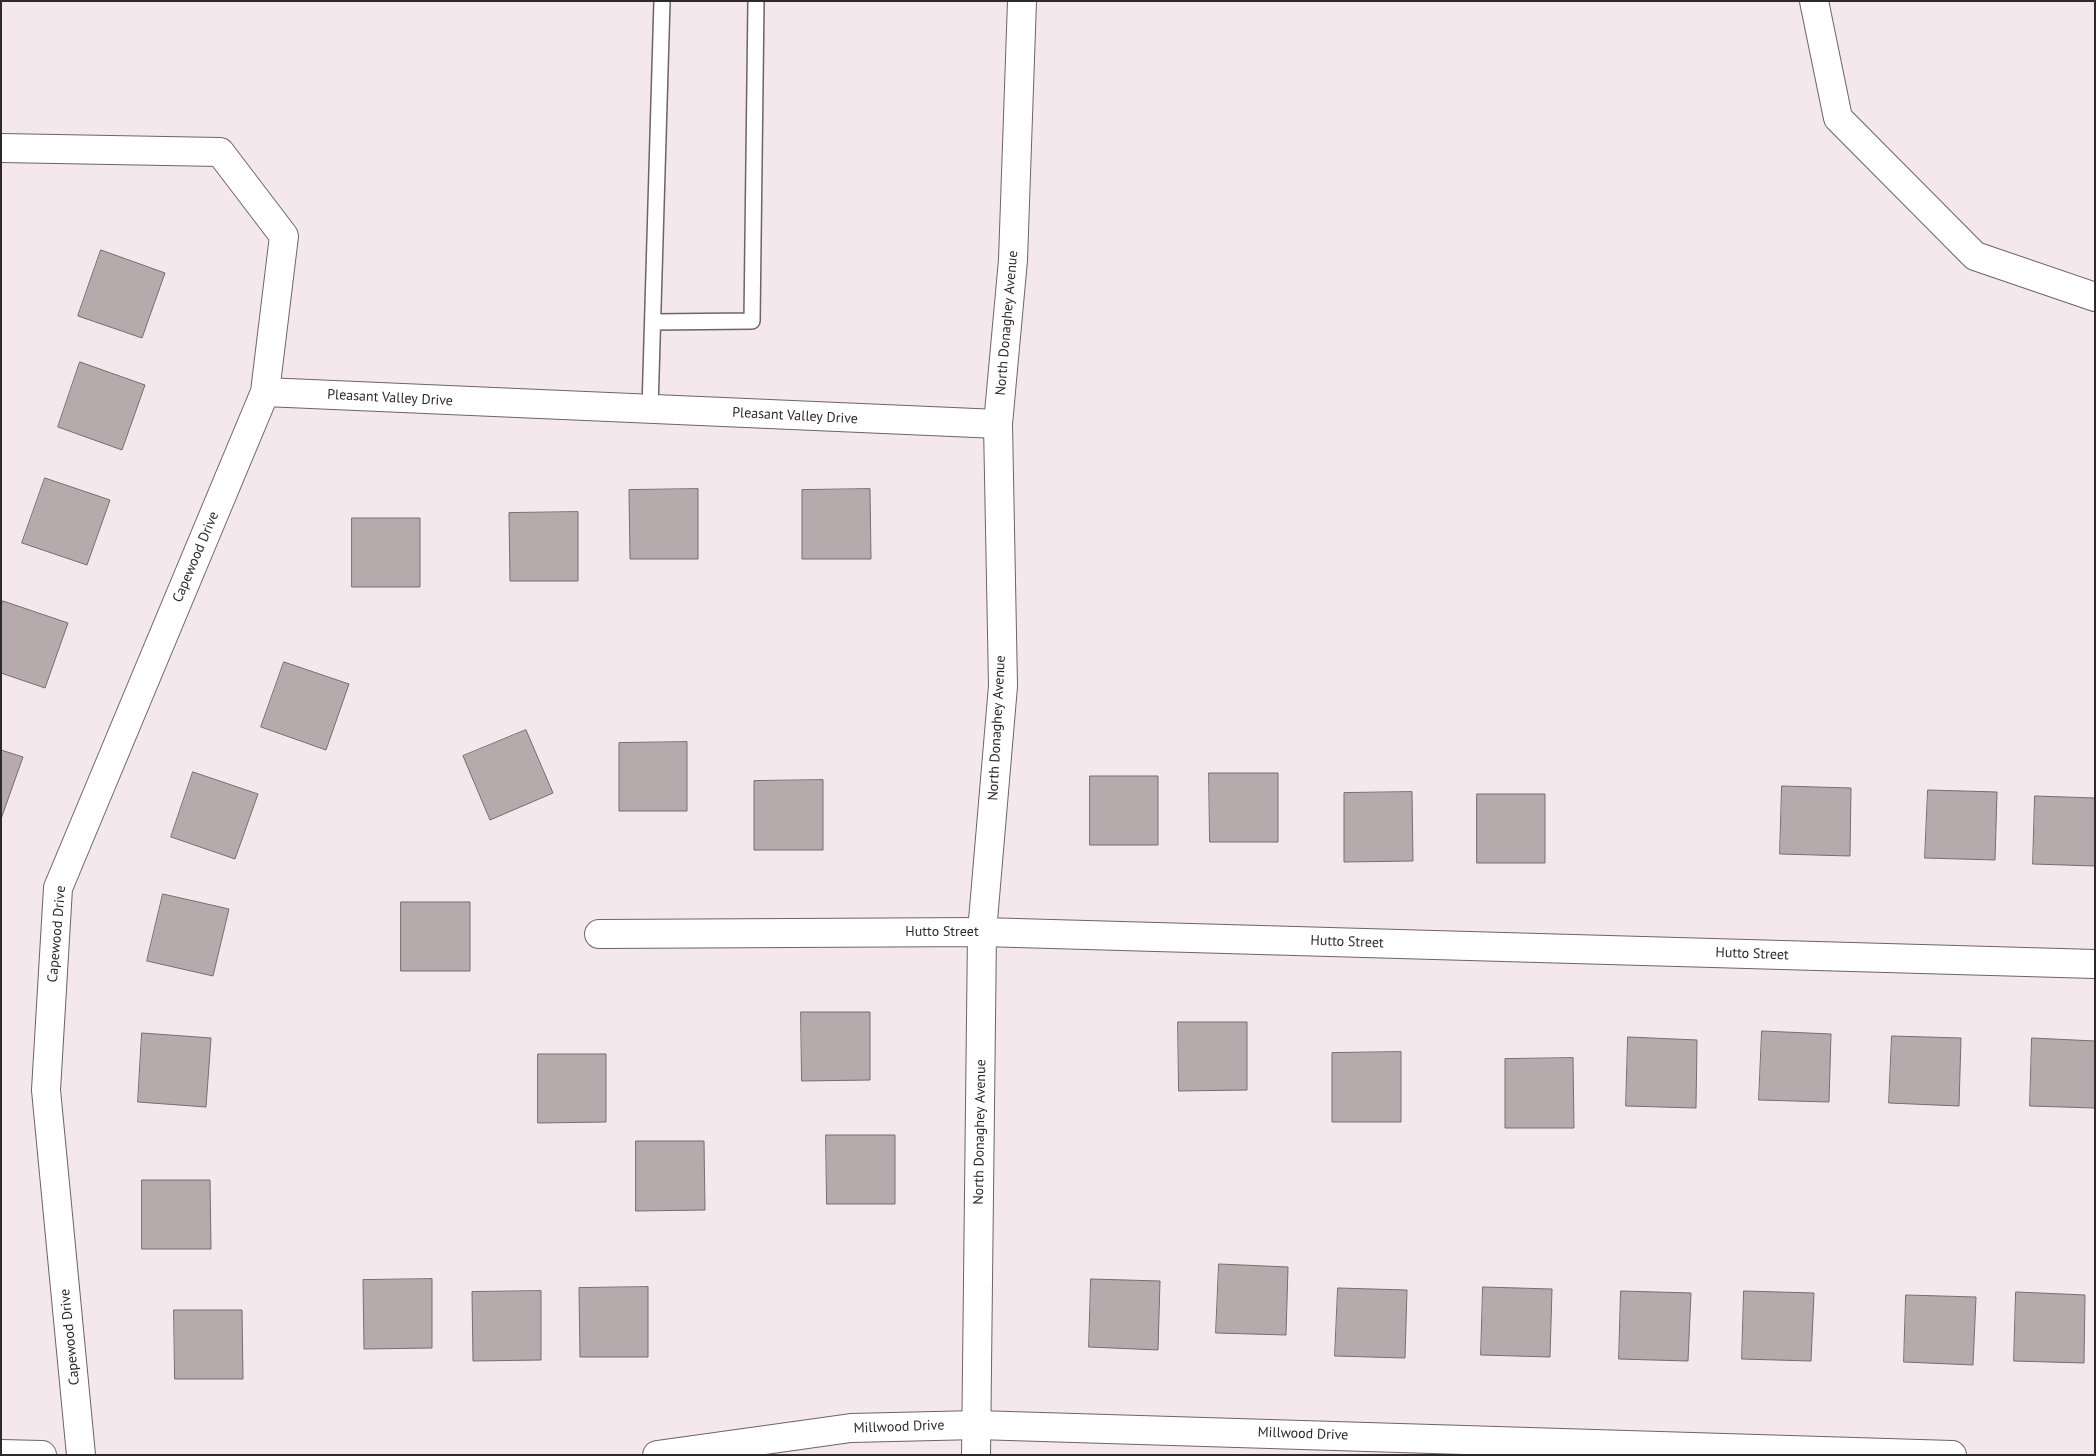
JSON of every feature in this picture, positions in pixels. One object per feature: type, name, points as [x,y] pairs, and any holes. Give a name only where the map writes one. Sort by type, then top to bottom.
[{"type":"street","name":"North Donaghey Avenue","points":[[976,1455],[982,932],[1003,686],[998,424],[1013,260],[1022,1]]},
{"type":"street","points":[[1814,1],[1838,118],[1975,256],[2095,297]]},
{"type":"street","points":[[1,148],[220,152],[284,236],[265,392]]},
{"type":"street","name":"Pleasant Valley Drive","points":[[265,392],[998,424]]},
{"type":"street","name":"Capewood Drive","points":[[82,1455],[46,1090],[58,888],[265,392]]},
{"type":"street","name":"Hutto Street","points":[[599,934],[982,932],[2095,964]]},
{"type":"street","name":"Millwood Drive","points":[[657,1455],[851,1428],[977,1425],[1683,1450],[1952,1455]]},
{"type":"street","points":[[1,1454],[42,1455]]},
{"type":"lane","points":[[650,409],[662,1]]},
{"type":"lane","points":[[653,322],[752,321],[756,1]]},
{"type":"building","points":[[101,250],[165,273],[142,338],[78,316]]},
{"type":"building","points":[[80,362],[145,385],[122,450],[58,427]]},
{"type":"building","points":[[45,478],[110,500],[87,565],[22,543]]},
{"type":"building","points":[[698,489],[698,559],[630,559],[629,490]]},
{"type":"building","points":[[870,489],[871,559],[802,559],[802,490]]},
{"type":"building","points":[[578,512],[578,581],[510,581],[509,513]]},
{"type":"building","points":[[352,518],[420,518],[420,587],[352,587]]},
{"type":"building","points":[[3,601],[68,623],[45,688],[1,673],[1,607]]},
{"type":"building","points":[[284,662],[349,684],[326,750],[261,727]]},
{"type":"building","points":[[526,730],[553,793],[490,820],[463,756]]},
{"type":"building","points":[[687,742],[687,811],[619,811],[619,743]]},
{"type":"building","points":[[1,750],[23,757],[1,819]]},
{"type":"building","points":[[193,772],[258,794],[235,859],[171,837]]},
{"type":"building","points":[[1209,773],[1278,773],[1278,842],[1210,842]]},
{"type":"building","points":[[1090,776],[1158,776],[1158,845],[1090,845]]},
{"type":"building","points":[[823,780],[823,850],[754,850],[754,781]]},
{"type":"building","points":[[1782,786],[1851,788],[1850,856],[1780,854]]},
{"type":"building","points":[[1928,790],[1997,792],[1995,860],[1925,858]]},
{"type":"building","points":[[1412,792],[1413,861],[1344,862],[1344,793]]},
{"type":"building","points":[[1477,794],[1545,794],[1545,863],[1477,863]]},
{"type":"building","points":[[2035,796],[2095,798],[2095,866],[2033,864]]},
{"type":"building","points":[[163,894],[229,909],[213,976],[147,961]]},
{"type":"building","points":[[401,902],[470,902],[470,971],[401,971]]},
{"type":"building","points":[[801,1012],[870,1012],[870,1080],[802,1081]]},
{"type":"building","points":[[1178,1022],[1247,1022],[1247,1090],[1179,1091]]},
{"type":"building","points":[[1762,1031],[1831,1034],[1829,1102],[1759,1100]]},
{"type":"building","points":[[142,1033],[211,1038],[206,1107],[138,1102]]},
{"type":"building","points":[[1892,1036],[1961,1038],[1959,1106],[1889,1103]]},
{"type":"building","points":[[1628,1037],[1697,1040],[1696,1108],[1626,1106]]},
{"type":"building","points":[[2032,1038],[2095,1041],[2095,1108],[2030,1106]]},
{"type":"building","points":[[1401,1052],[1401,1122],[1332,1122],[1332,1053]]},
{"type":"building","points":[[538,1054],[606,1054],[606,1122],[538,1123]]},
{"type":"building","points":[[1573,1058],[1574,1128],[1505,1128],[1505,1059]]},
{"type":"building","points":[[826,1135],[895,1135],[895,1204],[827,1204]]},
{"type":"building","points":[[636,1141],[704,1141],[705,1210],[636,1211]]},
{"type":"building","points":[[142,1180],[210,1180],[211,1249],[142,1249]]},
{"type":"building","points":[[1219,1264],[1288,1267],[1286,1335],[1216,1333]]},
{"type":"building","points":[[432,1279],[432,1348],[364,1349],[363,1280]]},
{"type":"building","points":[[1091,1279],[1160,1281],[1158,1350],[1089,1347]]},
{"type":"building","points":[[648,1287],[648,1357],[580,1357],[579,1288]]},
{"type":"building","points":[[1483,1287],[1552,1289],[1550,1357],[1481,1355]]},
{"type":"building","points":[[1338,1288],[1407,1290],[1405,1358],[1335,1356]]},
{"type":"building","points":[[541,1291],[541,1360],[473,1361],[472,1292]]},
{"type":"building","points":[[1621,1291],[1691,1293],[1688,1361],[1619,1359]]},
{"type":"building","points":[[1744,1291],[1814,1293],[1811,1361],[1742,1359]]},
{"type":"building","points":[[2016,1292],[2085,1295],[2084,1363],[2014,1361]]},
{"type":"building","points":[[1906,1295],[1976,1297],[1973,1365],[1904,1362]]},
{"type":"building","points":[[174,1310],[242,1310],[243,1379],[175,1379]]}]
